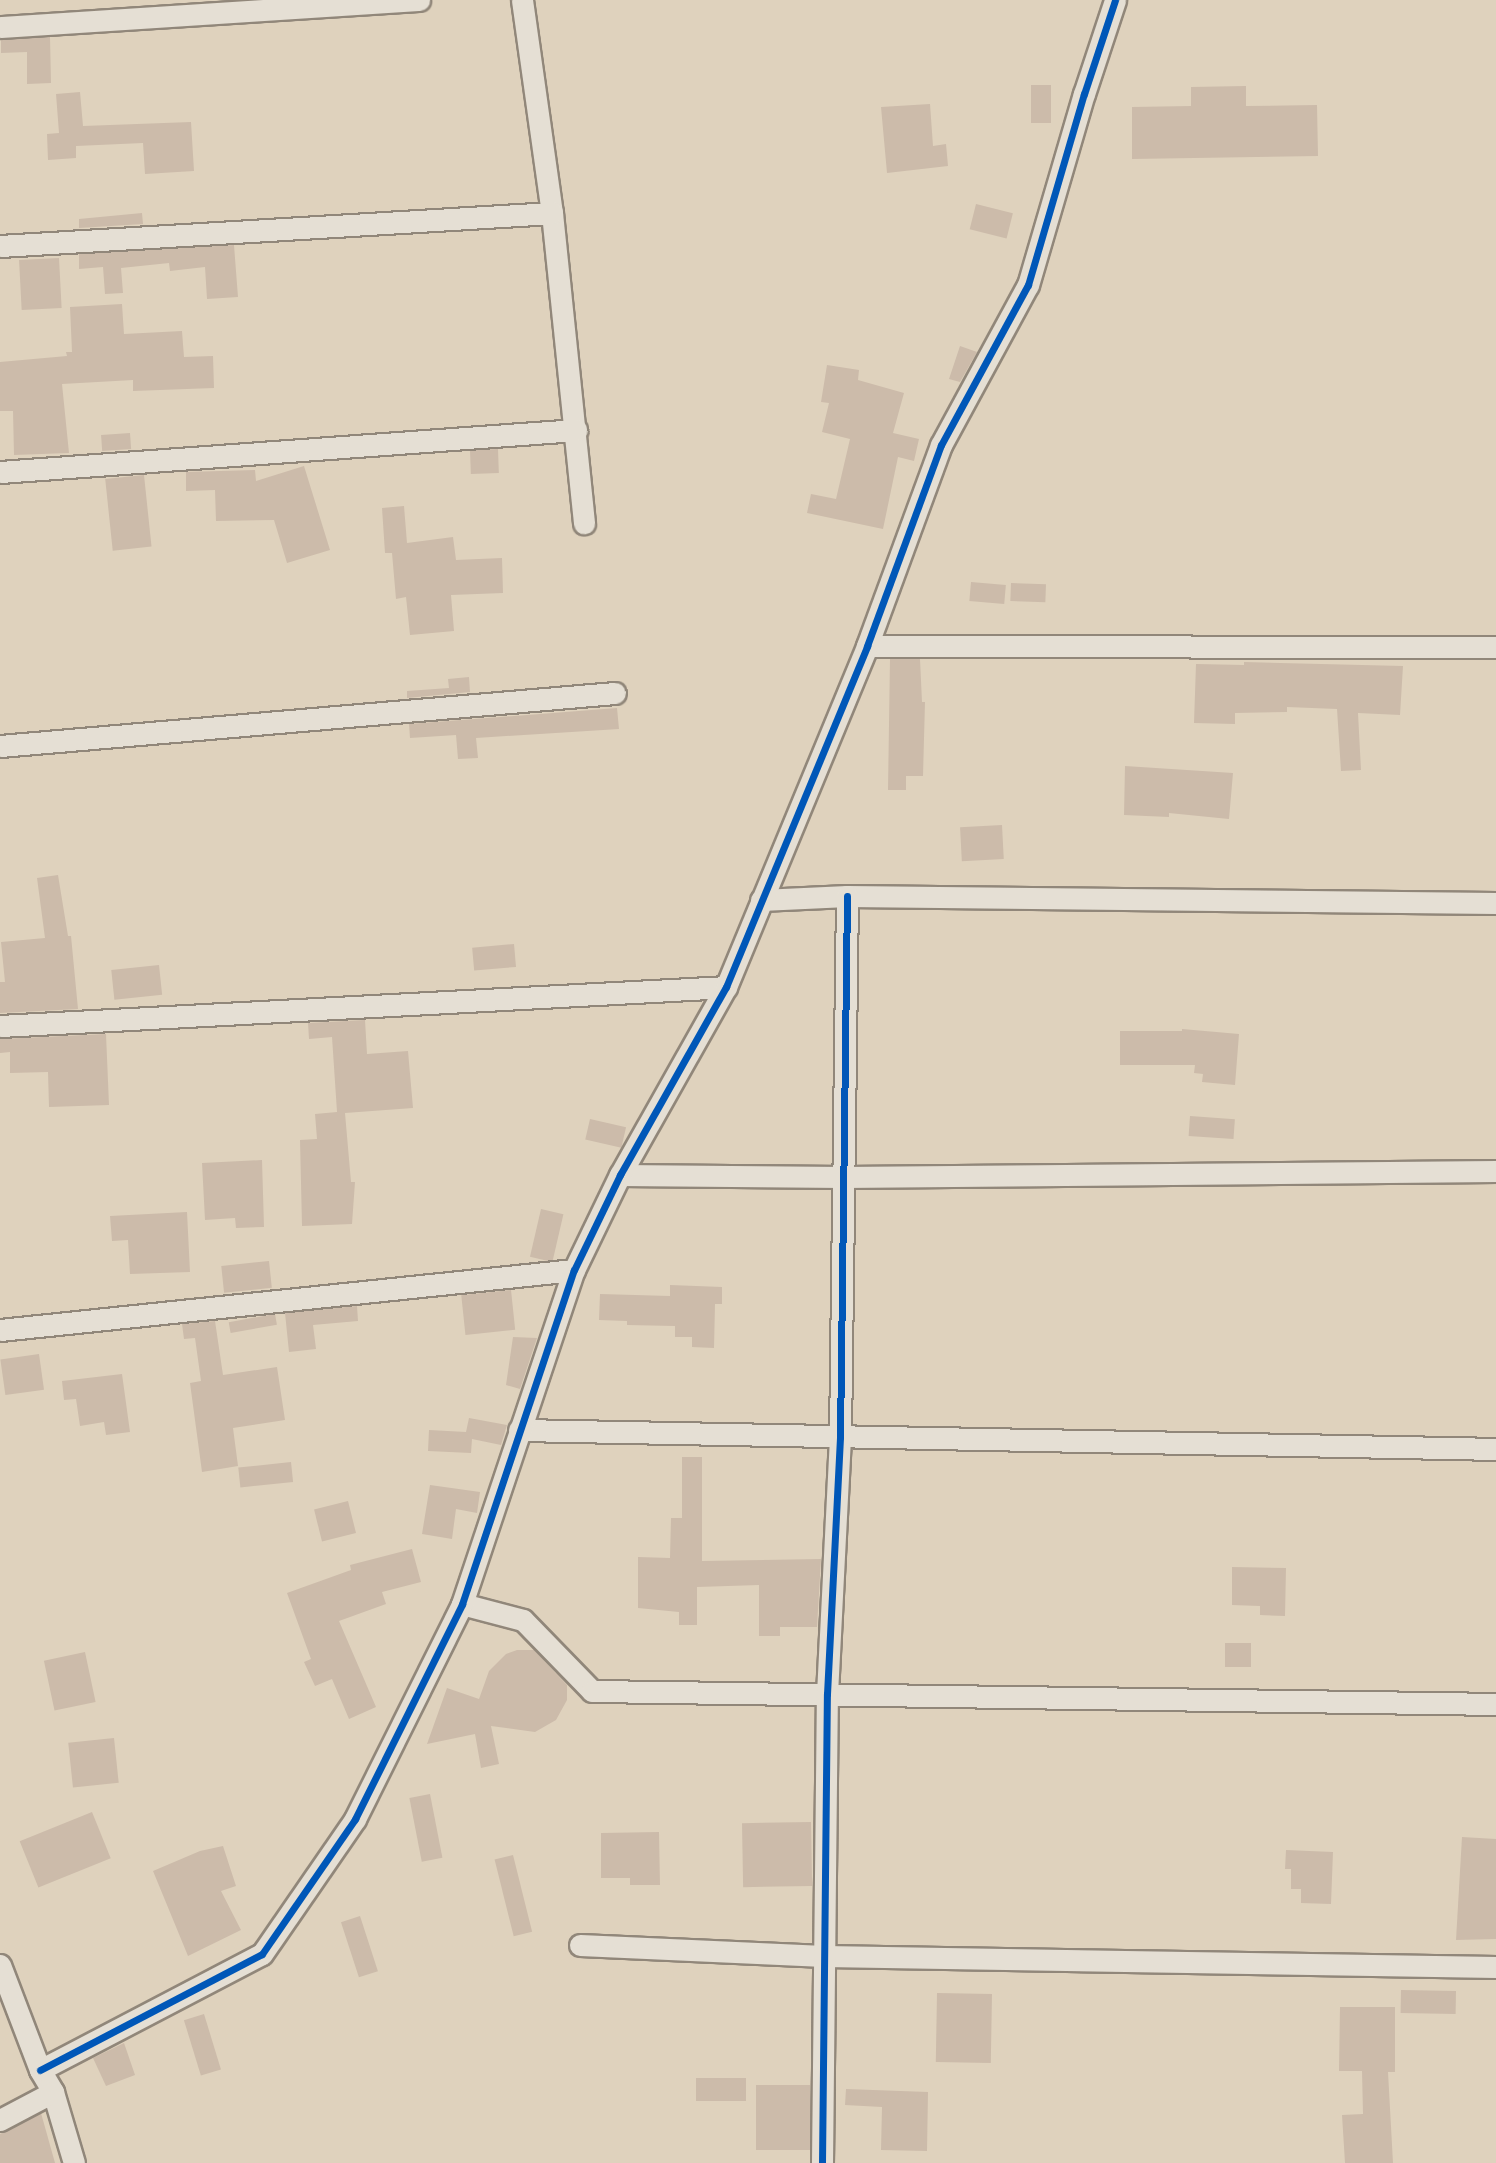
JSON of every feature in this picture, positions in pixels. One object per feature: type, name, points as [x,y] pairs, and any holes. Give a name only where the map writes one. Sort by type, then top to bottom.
[{"type":"street","points":[[0,27],[419,0]]},
{"type":"street","points":[[522,0],[552,213],[584,523]]},
{"type":"street","points":[[40,2070],[262,1954],[355,1819],[462,1604],[574,1270],[620,1175],[726,987],[867,646],[941,445],[1028,285],[1084,94],[1115,0]]},
{"type":"street","points":[[0,246],[552,213]]},
{"type":"street","points":[[0,472],[576,430]]},
{"type":"street","points":[[867,646],[1496,648]]},
{"type":"street","points":[[0,746],[615,693]]},
{"type":"street","points":[[761,900],[847,896],[1496,903]]},
{"type":"street","points":[[822,2163],[827,1694],[840,1437],[847,896]]},
{"type":"street","points":[[0,1026],[726,987]]},
{"type":"street","points":[[620,1175],[843,1177],[1496,1171]]},
{"type":"street","points":[[0,1330],[574,1270]]},
{"type":"street","points":[[519,1430],[1496,1449]]},
{"type":"street","points":[[462,1604],[523,1620],[592,1691],[1496,1704]]},
{"type":"street","points":[[580,1945],[824,1956],[1496,1967]]},
{"type":"street","points":[[0,1965],[40,2070],[53,2092],[74,2163]]},
{"type":"street","points":[[0,2120],[53,2092]]},
{"type":"building","points":[[50,37],[51,83],[27,84],[27,52],[1,53],[1,40]]},
{"type":"building","points":[[1031,85],[1051,85],[1051,123],[1031,123]]},
{"type":"building","points":[[1246,86],[1246,106],[1317,105],[1318,156],[1132,159],[1132,107],[1191,106],[1191,87]]},
{"type":"building","points":[[80,92],[83,126],[191,122],[194,171],[145,174],[143,143],[76,146],[76,158],[48,160],[47,134],[59,133],[56,94]]},
{"type":"building","points":[[930,104],[933,146],[946,144],[948,166],[887,173],[881,107]]},
{"type":"building","points":[[976,204],[1013,213],[1007,238],[970,229]]},
{"type":"building","points":[[142,213],[143,224],[79,228],[79,219]]},
{"type":"building","points":[[234,245],[238,297],[207,299],[205,267],[170,271],[169,263],[121,268],[123,293],[105,294],[103,267],[79,269],[79,254]]},
{"type":"building","points":[[59,258],[62,308],[22,310],[19,260]]},
{"type":"building","points":[[122,304],[124,334],[182,331],[184,357],[213,356],[214,388],[133,391],[133,380],[62,384],[69,453],[14,455],[13,411],[0,411],[0,362],[67,356],[66,352],[72,352],[70,307]]},
{"type":"building","points":[[960,346],[977,352],[960,382],[949,379]]},
{"type":"building","points":[[827,365],[859,370],[858,380],[904,393],[893,433],[919,439],[914,461],[898,457],[883,529],[807,513],[811,494],[836,499],[850,439],[822,432],[829,403],[821,402]]},
{"type":"building","points":[[130,433],[131,449],[102,451],[101,435]]},
{"type":"building","points":[[498,449],[499,473],[471,474],[470,450]]},
{"type":"building","points":[[304,466],[330,550],[287,563],[274,520],[216,521],[215,490],[186,491],[186,472],[255,470],[256,481]]},
{"type":"building","points":[[144,475],[152,547],[113,551],[105,479]]},
{"type":"building","points":[[404,506],[407,543],[453,537],[456,560],[502,558],[503,593],[451,595],[454,631],[410,635],[406,597],[396,599],[392,553],[385,553],[382,508]]},
{"type":"building","points":[[971,582],[1006,585],[1004,604],[969,601]]},
{"type":"building","points":[[1011,583],[1046,584],[1045,602],[1010,601]]},
{"type":"building","points":[[890,659],[920,659],[922,702],[925,702],[923,776],[906,776],[906,790],[888,790]]},
{"type":"building","points":[[1244,662],[1403,666],[1400,715],[1358,713],[1361,770],[1341,771],[1337,709],[1287,707],[1287,712],[1235,713],[1235,724],[1194,723],[1196,664],[1244,665]]},
{"type":"building","points":[[469,677],[470,692],[407,698],[407,691],[449,688],[448,679]]},
{"type":"building","points":[[617,708],[619,729],[476,738],[478,758],[458,759],[456,735],[410,738],[409,724]]},
{"type":"building","points":[[1125,766],[1233,773],[1229,819],[1169,813],[1169,817],[1124,815]]},
{"type":"building","points":[[1002,825],[1004,859],[962,861],[960,827]]},
{"type":"building","points":[[58,875],[68,936],[71,936],[78,1009],[0,1013],[0,982],[5,982],[1,942],[45,938],[37,878]]},
{"type":"building","points":[[514,944],[516,967],[474,971],[472,948]]},
{"type":"building","points":[[159,965],[162,995],[114,1000],[111,970]]},
{"type":"building","points":[[365,1020],[367,1054],[408,1051],[413,1108],[345,1113],[351,1182],[355,1182],[352,1224],[302,1226],[300,1140],[317,1139],[315,1114],[337,1112],[332,1037],[309,1039],[308,1023]]},
{"type":"building","points":[[1182,1029],[1239,1034],[1235,1085],[1202,1082],[1203,1074],[1194,1073],[1195,1065],[1120,1065],[1120,1031]]},
{"type":"building","points":[[106,1034],[109,1105],[49,1107],[48,1072],[10,1073],[10,1052],[0,1053],[0,1039]]},
{"type":"building","points":[[1190,1116],[1235,1119],[1233,1139],[1189,1136]]},
{"type":"building","points":[[590,1119],[626,1127],[621,1148],[585,1139]]},
{"type":"building","points":[[262,1160],[264,1227],[236,1228],[235,1218],[205,1220],[202,1163]]},
{"type":"building","points":[[541,1209],[563,1214],[552,1262],[530,1257]]},
{"type":"building","points":[[187,1212],[190,1272],[130,1274],[128,1240],[112,1241],[110,1216]]},
{"type":"building","points":[[269,1261],[272,1288],[224,1293],[221,1266]]},
{"type":"building","points":[[670,1285],[722,1287],[722,1304],[715,1304],[714,1348],[692,1347],[692,1337],[675,1337],[675,1326],[627,1325],[627,1321],[599,1320],[600,1294],[670,1296]]},
{"type":"building","points":[[511,1290],[515,1330],[465,1335],[461,1295]]},
{"type":"building","points":[[357,1306],[358,1321],[313,1325],[316,1349],[289,1352],[285,1313]]},
{"type":"building","points":[[275,1314],[277,1325],[231,1333],[229,1322]]},
{"type":"building","points":[[215,1321],[223,1375],[277,1367],[285,1420],[233,1428],[238,1466],[202,1472],[190,1383],[201,1381],[195,1338],[184,1339],[182,1324]]},
{"type":"building","points":[[513,1337],[537,1338],[520,1389],[506,1385]]},
{"type":"building","points":[[39,1354],[44,1390],[5,1395],[0,1359]]},
{"type":"building","points":[[122,1374],[130,1432],[106,1435],[104,1422],[80,1426],[76,1399],[64,1400],[62,1381]]},
{"type":"building","points":[[469,1418],[507,1425],[501,1445],[472,1439],[471,1453],[428,1451],[429,1430],[466,1432]]},
{"type":"building","points":[[682,1457],[702,1457],[702,1561],[821,1559],[817,1627],[780,1627],[780,1636],[759,1636],[759,1585],[697,1587],[697,1625],[679,1625],[679,1612],[638,1608],[638,1557],[670,1558],[671,1518],[682,1518]]},
{"type":"building","points":[[291,1462],[293,1482],[240,1487],[238,1468]]},
{"type":"building","points":[[430,1485],[480,1492],[477,1513],[456,1509],[452,1539],[422,1534]]},
{"type":"building","points":[[348,1501],[356,1533],[322,1541],[314,1509]]},
{"type":"building","points":[[412,1549],[421,1582],[382,1592],[386,1604],[339,1621],[376,1707],[349,1719],[332,1679],[315,1686],[304,1662],[311,1659],[287,1593],[351,1570],[350,1565]]},
{"type":"building","points":[[1232,1567],[1286,1568],[1285,1616],[1260,1615],[1260,1606],[1232,1605]]},
{"type":"building","points":[[1225,1643],[1251,1643],[1251,1667],[1225,1667]]},
{"type":"building","points":[[517,1650],[534,1650],[567,1685],[567,1700],[556,1720],[535,1732],[491,1726],[499,1764],[481,1768],[475,1734],[427,1744],[447,1688],[479,1699],[489,1671],[506,1654]]},
{"type":"building","points":[[85,1652],[96,1702],[55,1711],[44,1661]]},
{"type":"building","points":[[114,1738],[119,1783],[73,1788],[68,1743]]},
{"type":"building","points":[[430,1794],[442,1858],[422,1862],[409,1798]]},
{"type":"building","points":[[92,1812],[111,1858],[38,1888],[20,1841]]},
{"type":"building","points":[[811,1822],[812,1886],[743,1887],[742,1823]]},
{"type":"building","points":[[659,1832],[660,1885],[630,1885],[630,1878],[601,1878],[601,1833]]},
{"type":"building","points":[[1462,1837],[1496,1839],[1496,1939],[1456,1940]]},
{"type":"building","points":[[223,1846],[236,1886],[221,1891],[241,1930],[188,1956],[153,1871],[200,1851]]},
{"type":"building","points":[[1286,1850],[1333,1852],[1331,1904],[1301,1903],[1301,1889],[1291,1889],[1291,1869],[1285,1869]]},
{"type":"building","points":[[513,1855],[532,1932],[514,1936],[495,1860]]},
{"type":"building","points":[[360,1916],[378,1971],[359,1977],[341,1922]]},
{"type":"building","points":[[1401,1990],[1456,1991],[1456,2014],[1401,2013]]},
{"type":"building","points":[[937,1993],[992,1994],[991,2063],[936,2062]]},
{"type":"building","points":[[1340,2007],[1395,2007],[1395,2072],[1388,2072],[1393,2163],[1345,2163],[1342,2115],[1363,2114],[1362,2071],[1339,2071]]},
{"type":"building","points":[[204,2014],[221,2069],[201,2076],[184,2020]]},
{"type":"building","points":[[124,2043],[135,2075],[106,2086],[93,2058]]},
{"type":"building","points":[[696,2078],[746,2078],[746,2101],[696,2101]]},
{"type":"building","points":[[756,2085],[810,2085],[810,2150],[756,2150]]},
{"type":"building","points":[[846,2089],[928,2092],[927,2151],[881,2150],[882,2107],[845,2105]]},
{"type":"building","points":[[41,2113],[55,2163],[0,2163],[0,2134]]},
{"type":"cycle path","points":[[40,2070],[262,1954],[355,1819],[462,1604],[574,1270],[620,1175],[726,987],[867,646],[941,445],[1028,285],[1084,94],[1115,0]]},
{"type":"cycle path","points":[[822,2163],[827,1694],[840,1437],[847,896]]}]
